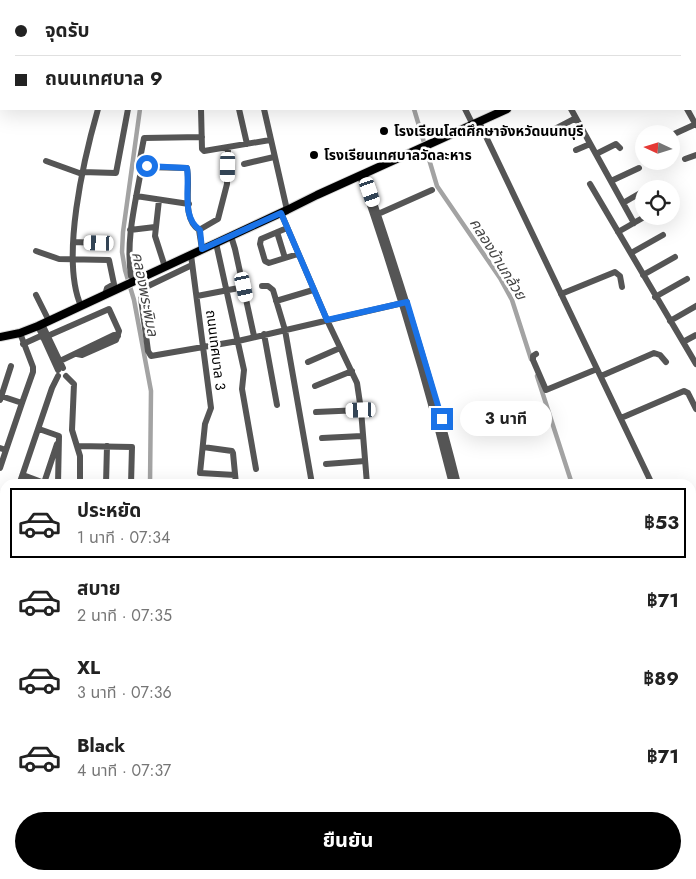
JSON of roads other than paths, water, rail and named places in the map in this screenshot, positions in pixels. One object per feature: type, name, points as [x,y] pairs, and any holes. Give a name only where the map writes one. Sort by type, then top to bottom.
[{"type":"main road","points":[[0,337],[20,333],[43,324],[304,201],[505,110]]},
{"type":"street","points":[[81,306],[75,290],[74,242],[82,173],[98,110]]},
{"type":"street","points":[[46,162],[82,173],[116,173],[128,110]]},
{"type":"street","points":[[201,110],[202,149],[204,151],[270,140]]},
{"type":"street","points":[[239,110],[246,144]]},
{"type":"street","points":[[264,110],[287,228],[313,290],[357,383],[367,479]]},
{"type":"street","points":[[466,110],[476,123],[598,369],[650,479]]},
{"type":"street","points":[[572,110],[634,223],[618,232]]},
{"type":"street","points":[[680,131],[696,124],[688,110]]},
{"type":"street","points":[[556,129],[576,118]]},
{"type":"street","points":[[139,164],[144,138],[202,137]]},
{"type":"street","points":[[576,150],[590,144]]},
{"type":"street","points":[[596,154],[616,144],[620,148]]},
{"type":"street","points":[[200,230],[218,219],[227,184],[228,148]]},
{"type":"street","points":[[685,159],[696,155]]},
{"type":"street","points":[[244,164],[274,157]]},
{"type":"street","points":[[131,276],[128,253],[130,230],[140,176],[144,167],[184,167],[188,169],[191,222],[200,230],[202,249]]},
{"type":"street","points":[[611,182],[635,170]]},
{"type":"street","points":[[362,175],[378,214],[405,303],[451,479]]},
{"type":"street","points":[[362,175],[440,411],[457,479]]},
{"type":"street","points":[[590,184],[696,364]]},
{"type":"street","points":[[378,214],[432,190]]},
{"type":"street","points":[[136,196],[189,204]]},
{"type":"street","points":[[623,203],[635,196]]},
{"type":"street","points":[[159,200],[155,226],[156,242],[165,267]]},
{"type":"street","points":[[130,230],[155,226]]},
{"type":"street","points":[[287,228],[261,239],[262,252],[267,262],[298,254]]},
{"type":"street","points":[[277,232],[285,258]]},
{"type":"street","points":[[631,253],[663,235]]},
{"type":"street","points":[[231,236],[254,336]]},
{"type":"street","points":[[74,242],[99,243]]},
{"type":"street","points":[[216,243],[244,370],[242,389],[256,468]]},
{"type":"street","points":[[36,252],[60,259],[109,260],[114,284],[107,288],[105,294]]},
{"type":"street","name":"ถนนเทศบาล 3","points":[[191,255],[211,408],[205,424],[200,473],[235,474]]},
{"type":"street","points":[[643,275],[675,257]]},
{"type":"street","points":[[192,265],[142,290],[141,298],[148,351],[151,356],[238,341],[405,303]]},
{"type":"street","points":[[561,294],[615,272],[620,276],[622,287]]},
{"type":"street","points":[[655,297],[687,279]]},
{"type":"street","points":[[262,286],[268,286],[273,290],[285,330],[311,479]]},
{"type":"street","points":[[197,296],[244,287]]},
{"type":"street","points":[[276,301],[313,290]]},
{"type":"street","points":[[36,295],[45,336],[60,369],[67,371],[66,376],[74,384],[72,430],[80,456],[80,479]]},
{"type":"street","points":[[670,321],[696,306]]},
{"type":"street","points":[[21,479],[60,369],[80,350],[99,345],[114,335],[118,336],[119,329],[109,308],[23,344]]},
{"type":"street","points":[[0,468],[3,449],[33,372],[33,367],[20,333]]},
{"type":"street","points":[[264,334],[277,405]]},
{"type":"street","points":[[683,342],[696,335]]},
{"type":"street","points":[[308,362],[340,348]]},
{"type":"street","points":[[601,376],[654,353],[658,353],[666,362]]},
{"type":"street","points":[[536,354],[533,360],[546,390],[598,369]]},
{"type":"street","points":[[11,366],[1,398],[22,403]]},
{"type":"street","points":[[315,386],[352,371]]},
{"type":"street","points":[[621,418],[684,391],[688,393],[696,408]]},
{"type":"street","points":[[316,412],[361,410]]},
{"type":"street","points":[[39,429],[59,436]]},
{"type":"street","points":[[47,479],[59,436]]},
{"type":"street","points":[[58,479],[59,436]]},
{"type":"street","points":[[322,438],[362,436]]},
{"type":"street","points":[[77,446],[132,447],[132,479]]},
{"type":"street","points":[[106,479],[107,446]]},
{"type":"street","points":[[203,447],[232,451],[236,479]]},
{"type":"street","points":[[326,464],[365,461]]},
{"type":"street","points":[[23,475],[34,479]]},
{"type":"waterway","name":"คลองพระพิมล","points":[[140,110],[123,232],[122,252],[134,300],[151,391],[150,479]]},
{"type":"waterway","name":"คลองบ้านกล้วย","points":[[414,110],[437,186],[500,278],[512,300],[531,359]]},
{"type":"waterway","name":"คลองบ้านกล้วย","points":[[537,376],[570,479]]},
{"type":"place","name":"โรงเรียนโสตศึกษาจังหวัดนนทบุรี","points":[[384,131]]},
{"type":"place","name":"โรงเรียนเทศบาลวัดละหาร","points":[[314,155]]}]
